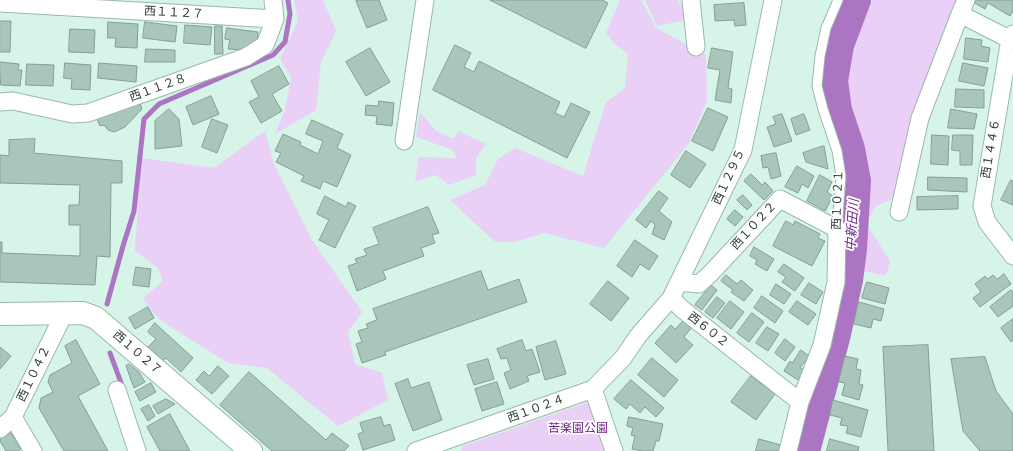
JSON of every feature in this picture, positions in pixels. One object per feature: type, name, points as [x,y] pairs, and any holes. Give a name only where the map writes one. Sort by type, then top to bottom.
[{"type":"street","name":"西１１２８","points":[[0,102],[12,101],[72,114],[88,113],[246,56],[265,45],[275,19],[273,0]]},
{"type":"street","points":[[404,141],[425,0]]},
{"type":"street","points":[[691,0],[696,47]]},
{"type":"street","name":"西１２９５","points":[[671,298],[743,150],[773,0]]},
{"type":"street","name":"西１１２７","points":[[0,3],[275,19]]},
{"type":"street","points":[[899,212],[920,118],[963,7],[1012,37]]},
{"type":"street","name":"西１４４６","points":[[1012,37],[982,206],[987,222],[1013,256]]},
{"type":"street","name":"西１０２２","points":[[679,282],[699,284],[780,199],[837,229]]},
{"type":"street","name":"西１０２１","points":[[800,402],[822,345],[836,282],[837,229]]},
{"type":"street","points":[[614,451],[593,389],[623,358],[638,336],[671,298]]},
{"type":"street","name":"西６０２","points":[[671,298],[682,309],[800,402]]},
{"type":"street","name":"西１０２７","points":[[0,314],[83,313],[96,318],[251,451]]},
{"type":"street","name":"西１０４２","points":[[0,429],[13,417],[64,314]]},
{"type":"street","name":"西１０２４","points":[[416,451],[451,446],[593,389]]},
{"type":"street","points":[[117,390],[136,451]]},
{"type":"street","points":[[788,451],[800,402]]},
{"type":"street","points":[[13,417],[33,451]]},
{"type":"lane","name":"西１０２１","points":[[837,229],[841,176],[837,151],[823,109],[818,86],[820,56],[826,28],[838,0]]},
{"type":"green space","points":[[294,0],[323,0],[336,31],[321,62],[316,110],[275,134],[285,109],[291,78],[280,59],[298,21]]},
{"type":"green space","points":[[620,0],[641,0],[656,28],[706,55],[707,101],[689,143],[604,248],[544,233],[514,242],[494,241],[450,200],[485,185],[498,159],[515,148],[583,176],[606,102],[625,88],[628,54],[617,46],[606,33]]},
{"type":"green space","points":[[645,0],[678,0],[678,3],[687,2],[690,19],[657,26]]},
{"type":"green space","points":[[872,0],[963,0],[900,196],[876,206],[866,223],[890,261],[886,276],[855,269],[864,192],[862,146],[849,117],[841,93],[841,75]]},
{"type":"green space","points":[[420,112],[436,131],[454,139],[458,131],[486,144],[476,158],[476,175],[449,185],[436,175],[415,181],[419,157],[457,158],[453,150],[416,137]]},
{"type":"green space","points":[[265,131],[274,164],[312,240],[362,312],[348,332],[355,364],[382,373],[388,400],[338,426],[267,368],[228,363],[163,322],[154,314],[143,298],[163,281],[158,268],[135,251],[141,158],[214,168]]},
{"type":"green space","name":"苦楽園公園","points":[[586,403],[593,406],[608,451],[461,451],[463,446]]},
{"type":"building","points":[[379,0],[387,20],[367,28],[356,1]]},
{"type":"building","points":[[490,0],[602,0],[608,3],[586,48]]},
{"type":"building","points":[[974,0],[1013,0],[1013,11],[1010,16],[988,3],[985,9],[973,2]]},
{"type":"building","points":[[744,3],[746,25],[735,26],[734,20],[715,21],[714,5]]},
{"type":"building","points":[[0,21],[11,21],[10,52],[0,52]]},
{"type":"building","points":[[108,22],[138,24],[137,48],[115,47],[116,38],[108,38]]},
{"type":"building","points":[[145,22],[177,26],[175,42],[143,38]]},
{"type":"building","points":[[185,25],[212,27],[210,45],[184,43]]},
{"type":"building","points":[[215,26],[222,26],[223,54],[215,54]]},
{"type":"building","points":[[227,28],[258,32],[257,43],[244,50],[228,49],[230,40],[225,39]]},
{"type":"building","points":[[70,29],[95,30],[94,53],[69,52]]},
{"type":"building","points":[[966,38],[982,40],[981,46],[990,48],[988,62],[964,59]]},
{"type":"building","points":[[455,45],[471,53],[464,67],[474,72],[479,61],[560,102],[555,113],[564,117],[571,103],[590,112],[567,158],[433,90]]},
{"type":"building","points":[[370,48],[390,82],[366,96],[346,62]]},
{"type":"building","points":[[712,48],[733,52],[728,88],[732,89],[731,103],[715,100],[720,70],[708,68]]},
{"type":"building","points":[[146,49],[175,50],[175,62],[145,62]]},
{"type":"building","points":[[0,62],[19,64],[18,70],[22,70],[20,86],[1,85]]},
{"type":"building","points":[[65,63],[91,65],[90,90],[71,89],[72,79],[64,78]]},
{"type":"building","points":[[99,63],[137,66],[136,82],[98,78]]},
{"type":"building","points":[[963,63],[988,68],[984,86],[959,81]]},
{"type":"building","points":[[27,64],[54,65],[53,86],[26,85]]},
{"type":"building","points":[[279,66],[289,84],[272,94],[282,111],[261,123],[249,102],[259,97],[251,81]]},
{"type":"building","points":[[956,89],[984,90],[984,108],[955,107]]},
{"type":"building","points":[[211,96],[219,114],[193,125],[186,107]]},
{"type":"building","points":[[379,101],[394,103],[392,126],[376,124],[377,116],[365,115],[366,105],[378,106]]},
{"type":"building","points":[[140,103],[142,109],[125,127],[114,132],[108,130],[104,125],[100,126],[97,119]]},
{"type":"building","points":[[708,108],[728,117],[713,151],[692,141]]},
{"type":"building","points":[[169,109],[179,119],[182,146],[155,149],[155,121]]},
{"type":"building","points":[[951,109],[977,114],[974,129],[948,128]]},
{"type":"building","points":[[782,114],[792,141],[774,147],[767,127],[776,124],[773,117]]},
{"type":"building","points":[[804,114],[810,130],[796,135],[791,119]]},
{"type":"building","points":[[212,119],[228,125],[217,153],[202,147]]},
{"type":"building","points":[[312,120],[343,134],[337,148],[351,155],[337,187],[323,181],[320,189],[301,181],[304,176],[276,162],[281,153],[275,151],[283,134],[301,142],[300,145],[318,154],[323,141],[306,134]]},
{"type":"building","points":[[932,135],[949,136],[948,165],[931,164]]},
{"type":"building","points":[[953,135],[973,135],[972,165],[960,165],[960,151],[952,150]]},
{"type":"building","points":[[35,139],[34,153],[122,161],[122,183],[111,183],[110,257],[97,256],[95,285],[0,282],[0,242],[2,242],[2,253],[80,256],[80,225],[69,225],[69,205],[79,205],[80,185],[0,183],[0,155],[9,156],[9,140]]},
{"type":"building","points":[[824,146],[828,169],[806,162],[803,153]]},
{"type":"building","points":[[686,151],[706,164],[690,188],[671,175]]},
{"type":"building","points":[[776,153],[781,176],[771,179],[768,167],[763,168],[761,156]]},
{"type":"building","points":[[797,166],[814,176],[808,188],[802,184],[798,193],[785,187]]},
{"type":"building","points":[[751,174],[762,185],[765,182],[773,191],[764,200],[744,181]]},
{"type":"building","points":[[820,175],[832,182],[827,192],[833,196],[825,211],[807,201]]},
{"type":"building","points":[[928,177],[967,178],[967,192],[928,190]]},
{"type":"building","points":[[1011,180],[1013,181],[1013,205],[1001,200]]},
{"type":"building","points":[[659,191],[668,198],[659,211],[672,222],[664,240],[652,234],[655,225],[651,221],[646,228],[636,220]]},
{"type":"building","points":[[743,195],[752,205],[747,210],[737,200]]},
{"type":"building","points":[[325,196],[346,207],[348,202],[356,206],[335,248],[319,240],[329,220],[317,214]]},
{"type":"building","points":[[958,196],[958,209],[917,210],[917,197]]},
{"type":"building","points":[[428,207],[439,233],[432,235],[435,243],[421,248],[424,256],[383,271],[386,279],[357,291],[348,266],[357,263],[355,259],[367,255],[364,249],[379,244],[373,228]]},
{"type":"building","points":[[735,210],[743,217],[735,226],[727,219]]},
{"type":"building","points":[[786,221],[793,225],[795,221],[820,234],[818,238],[825,241],[812,266],[773,246]]},
{"type":"building","points":[[635,240],[658,256],[649,270],[640,264],[632,277],[617,266]]},
{"type":"building","points":[[754,247],[774,259],[767,271],[755,264],[757,260],[750,256]]},
{"type":"building","points":[[784,264],[804,278],[795,291],[782,282],[786,277],[778,272]]},
{"type":"building","points":[[136,267],[151,269],[149,287],[133,285]]},
{"type":"building","points":[[481,271],[488,290],[519,279],[527,302],[385,352],[386,355],[362,363],[356,344],[362,342],[358,331],[368,328],[366,324],[377,320],[373,309]]},
{"type":"building","points":[[1004,274],[1011,284],[980,307],[973,298],[981,292],[975,284],[985,276],[988,279],[993,275],[997,279]]},
{"type":"building","points":[[726,275],[737,284],[741,280],[753,290],[744,301],[731,292],[733,290],[721,281]]},
{"type":"building","points":[[608,281],[629,298],[611,321],[590,304]]},
{"type":"building","points":[[867,282],[889,288],[885,304],[862,298]]},
{"type":"building","points":[[809,283],[823,292],[816,304],[801,295]]},
{"type":"building","points":[[776,284],[791,294],[784,304],[770,295]]},
{"type":"building","points":[[711,285],[717,290],[702,310],[695,305]]},
{"type":"building","points":[[1011,290],[1013,292],[1013,306],[998,317],[990,307]]},
{"type":"building","points":[[762,296],[783,311],[775,323],[754,308]]},
{"type":"building","points":[[717,297],[725,303],[713,318],[705,312]]},
{"type":"building","points":[[730,301],[744,312],[731,329],[717,318]]},
{"type":"building","points":[[797,301],[816,314],[808,325],[789,312]]},
{"type":"building","points":[[859,302],[884,309],[881,321],[873,319],[871,328],[854,324]]},
{"type":"building","points":[[148,307],[154,318],[135,329],[129,318]]},
{"type":"building","points":[[752,313],[764,322],[749,342],[737,333]]},
{"type":"building","points":[[1013,319],[1013,340],[1011,342],[1001,328]]},
{"type":"building","points":[[684,320],[692,327],[684,337],[693,345],[676,363],[655,343],[671,325],[675,329]]},
{"type":"building","points":[[155,323],[193,358],[181,372],[166,358],[163,361],[148,347],[156,339],[148,332]]},
{"type":"building","points":[[767,327],[779,334],[768,351],[756,343]]},
{"type":"building","points":[[785,339],[795,347],[785,361],[775,353]]},
{"type":"building","points":[[76,340],[100,384],[78,396],[108,451],[64,451],[39,408],[41,398],[53,392],[48,382],[50,375],[72,363],[65,346]]},
{"type":"building","points":[[522,340],[526,351],[532,349],[540,372],[527,376],[529,381],[510,389],[504,373],[511,370],[507,358],[501,359],[497,349]]},
{"type":"building","points":[[556,341],[566,374],[545,380],[536,347]]},
{"type":"building","points":[[928,345],[934,451],[888,451],[883,347]]},
{"type":"building","points":[[0,347],[11,356],[0,369]]},
{"type":"building","points":[[801,350],[809,356],[800,368],[804,370],[798,380],[784,371],[790,361],[792,363]]},
{"type":"building","points":[[845,356],[858,359],[856,369],[861,370],[859,384],[863,385],[859,400],[842,395],[845,383],[839,382]]},
{"type":"building","points":[[985,357],[996,391],[1013,414],[1013,451],[980,451],[963,431],[951,359]]},
{"type":"building","points":[[652,358],[678,380],[664,397],[638,375]]},
{"type":"building","points":[[488,359],[494,379],[474,385],[467,365]]},
{"type":"building","points":[[129,364],[139,372],[145,382],[134,388],[126,366]]},
{"type":"building","points":[[218,366],[229,376],[212,394],[196,380],[204,371],[209,376]]},
{"type":"building","points":[[249,372],[326,440],[332,433],[349,446],[344,451],[272,451],[220,405]]},
{"type":"building","points":[[751,376],[775,394],[756,420],[731,402]]},
{"type":"building","points":[[408,379],[411,388],[429,382],[442,420],[413,431],[395,384]]},
{"type":"building","points":[[631,380],[664,408],[656,417],[645,407],[640,413],[630,404],[626,409],[614,399]]},
{"type":"building","points":[[497,382],[504,404],[482,411],[475,389]]},
{"type":"building","points":[[151,383],[156,392],[140,401],[135,392]]},
{"type":"building","points":[[166,399],[175,404],[158,414],[153,406]]},
{"type":"building","points":[[833,400],[868,410],[861,437],[846,433],[848,426],[840,425],[842,418],[830,415]]},
{"type":"building","points":[[149,405],[155,416],[148,421],[141,409]]},
{"type":"building","points":[[170,414],[190,451],[160,451],[147,427]]},
{"type":"building","points":[[381,417],[384,426],[390,424],[395,440],[363,450],[358,434],[363,432],[360,423]]},
{"type":"building","points":[[629,417],[663,424],[659,441],[656,441],[653,451],[632,449],[635,436],[631,435],[633,428],[627,426]]},
{"type":"building","points":[[11,433],[21,449],[18,451],[6,451],[0,441],[0,439]]},
{"type":"building","points":[[759,439],[781,445],[780,451],[756,451]]},
{"type":"building","points":[[830,439],[859,447],[858,451],[827,451]]},
{"type":"waterway","points":[[107,304],[134,211],[144,119],[159,104],[273,55],[285,42],[290,14],[288,0]]},
{"type":"waterway","name":"中新田川","points":[[805,451],[835,338],[848,280],[852,249],[856,181],[850,149],[837,110],[833,81],[839,45],[856,0]]},
{"type":"waterway","points":[[110,353],[123,388]]}]
